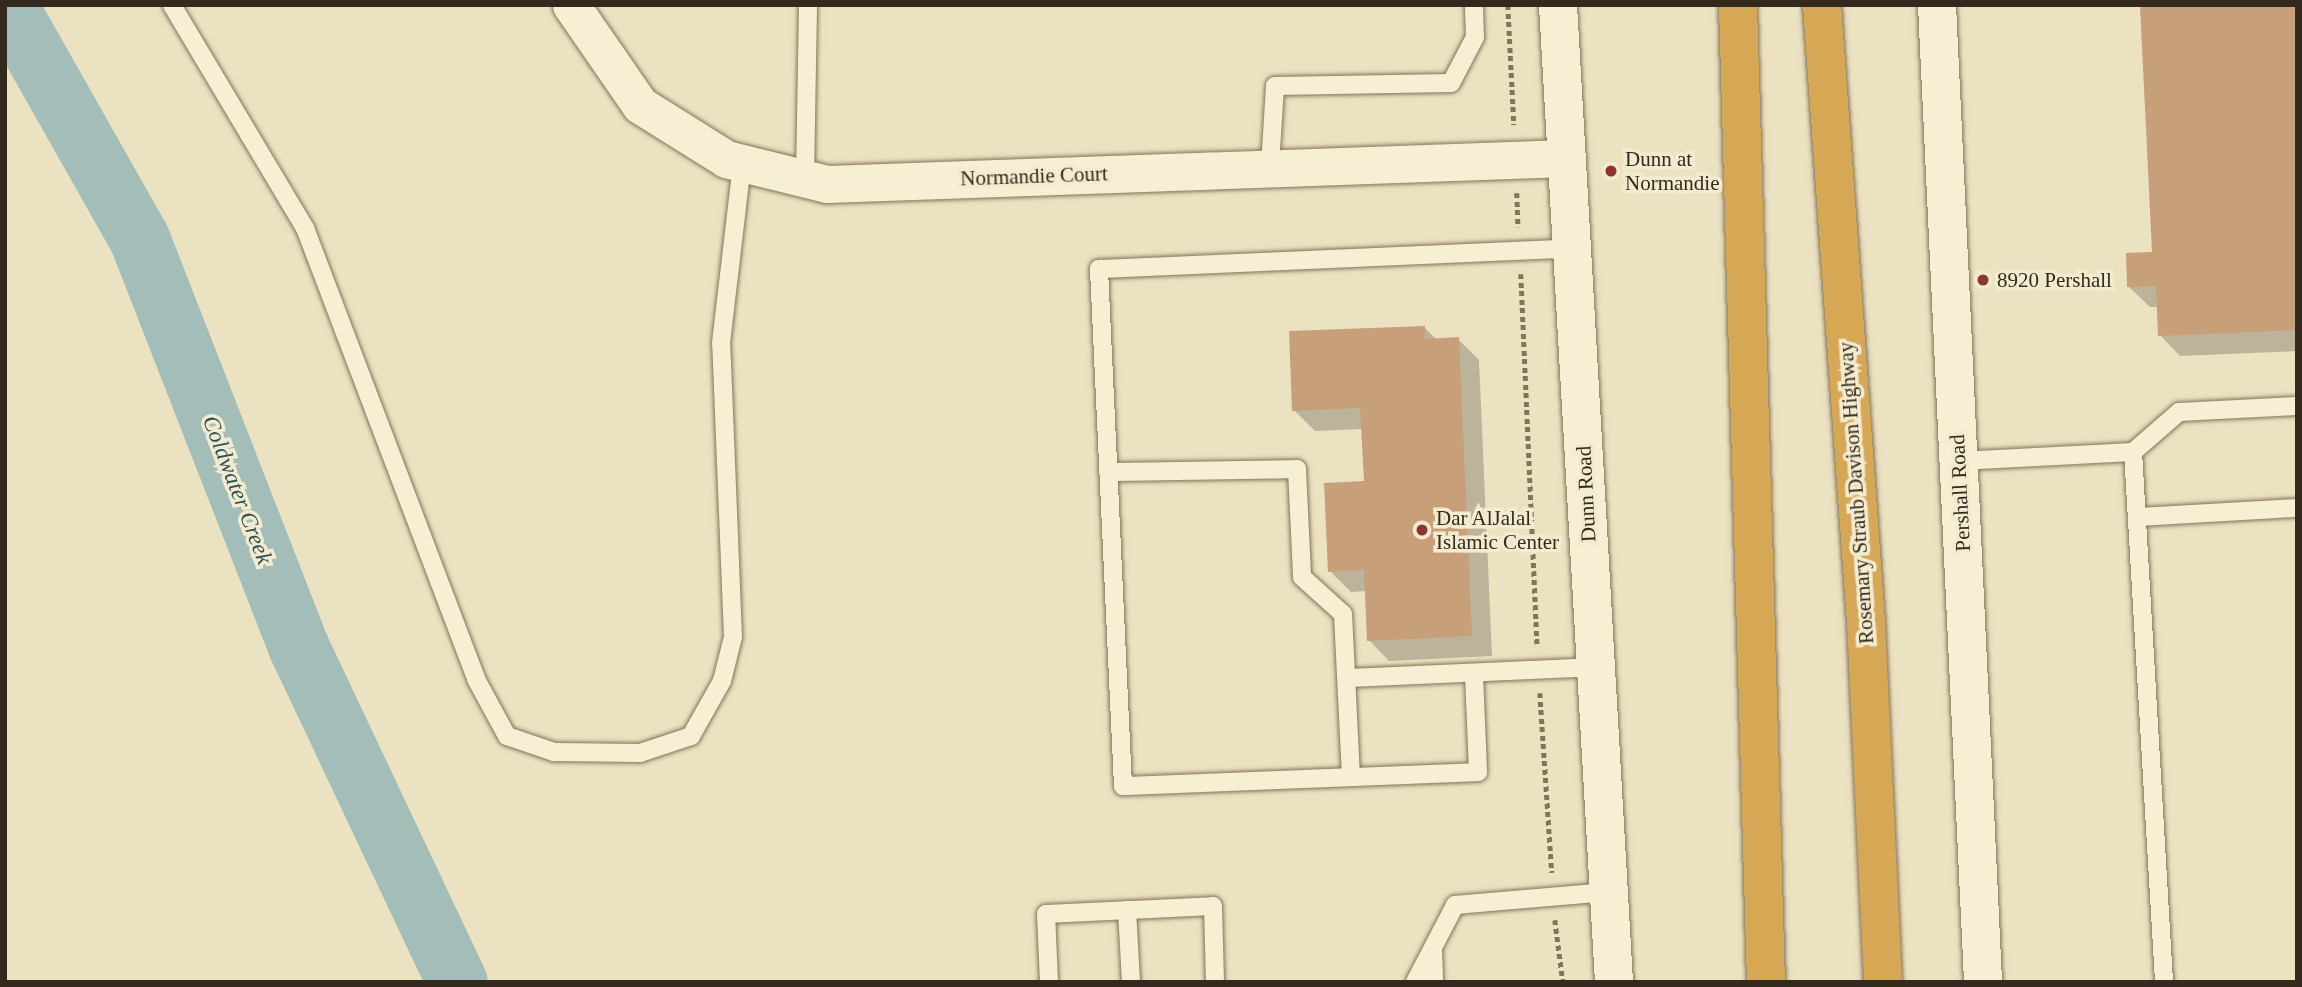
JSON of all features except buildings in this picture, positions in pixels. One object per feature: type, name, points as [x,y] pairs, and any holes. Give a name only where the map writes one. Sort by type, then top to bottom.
[{"type":"highway","name":"Rosemary Straub Davison Highway","points":[[1822,5],[1866,622],[1883,982]]},
{"type":"highway","points":[[1738,6],[1766,982]]},
{"type":"street","name":"Normandie Court","points":[[571,5],[640,105],[726,159],[827,184],[1270,166],[1567,158]]},
{"type":"street","name":"Dunn Road","points":[[1558,5],[1614,982]]},
{"type":"street","name":"Pershall Road","points":[[1937,5],[1983,982]]},
{"type":"lane","points":[[172,5],[305,228],[476,679],[507,736],[554,751],[640,753],[691,736],[722,681],[733,638],[722,343],[742,164]]},
{"type":"lane","points":[[805,178],[808,5]]},
{"type":"lane","points":[[1270,166],[1275,86],[1451,83],[1475,37],[1474,5]]},
{"type":"lane","points":[[1474,675],[1478,772],[1123,786],[1099,269],[1573,248]]},
{"type":"lane","points":[[1959,461],[2133,452],[2179,412],[2297,406]]},
{"type":"lane","points":[[2133,452],[2164,982]]},
{"type":"lane","points":[[1108,472],[1297,469],[1302,577],[1343,614],[1351,777]]},
{"type":"lane","points":[[2138,517],[2297,508]]},
{"type":"lane","points":[[1347,678],[1474,675],[1595,667]]},
{"type":"lane","points":[[1415,982],[1455,905],[1607,892]]},
{"type":"lane","points":[[1049,982],[1046,914],[1213,906],[1215,982]]},
{"type":"lane","points":[[1128,910],[1131,982]]},
{"type":"lane","points":[[1433,948],[1434,982]]},
{"type":"path","points":[[1508,5],[1514,132]]},
{"type":"path","points":[[1517,187],[1519,230]]},
{"type":"path","points":[[1521,280],[1537,650]]},
{"type":"path","points":[[1541,702],[1551,864]]},
{"type":"path","points":[[1555,919],[1563,982]]},
{"type":"waterway","name":"Coldwater Creek","points":[[7,5],[139,238],[299,648],[457,982]]},
{"type":"place","name":"Dunn at Normandie","points":[[1611,171]]},
{"type":"place","name":"8920 Pershall","points":[[1983,280]]},
{"type":"place","name":"Dar AlJalal Islamic Center","points":[[1422,530]]}]
